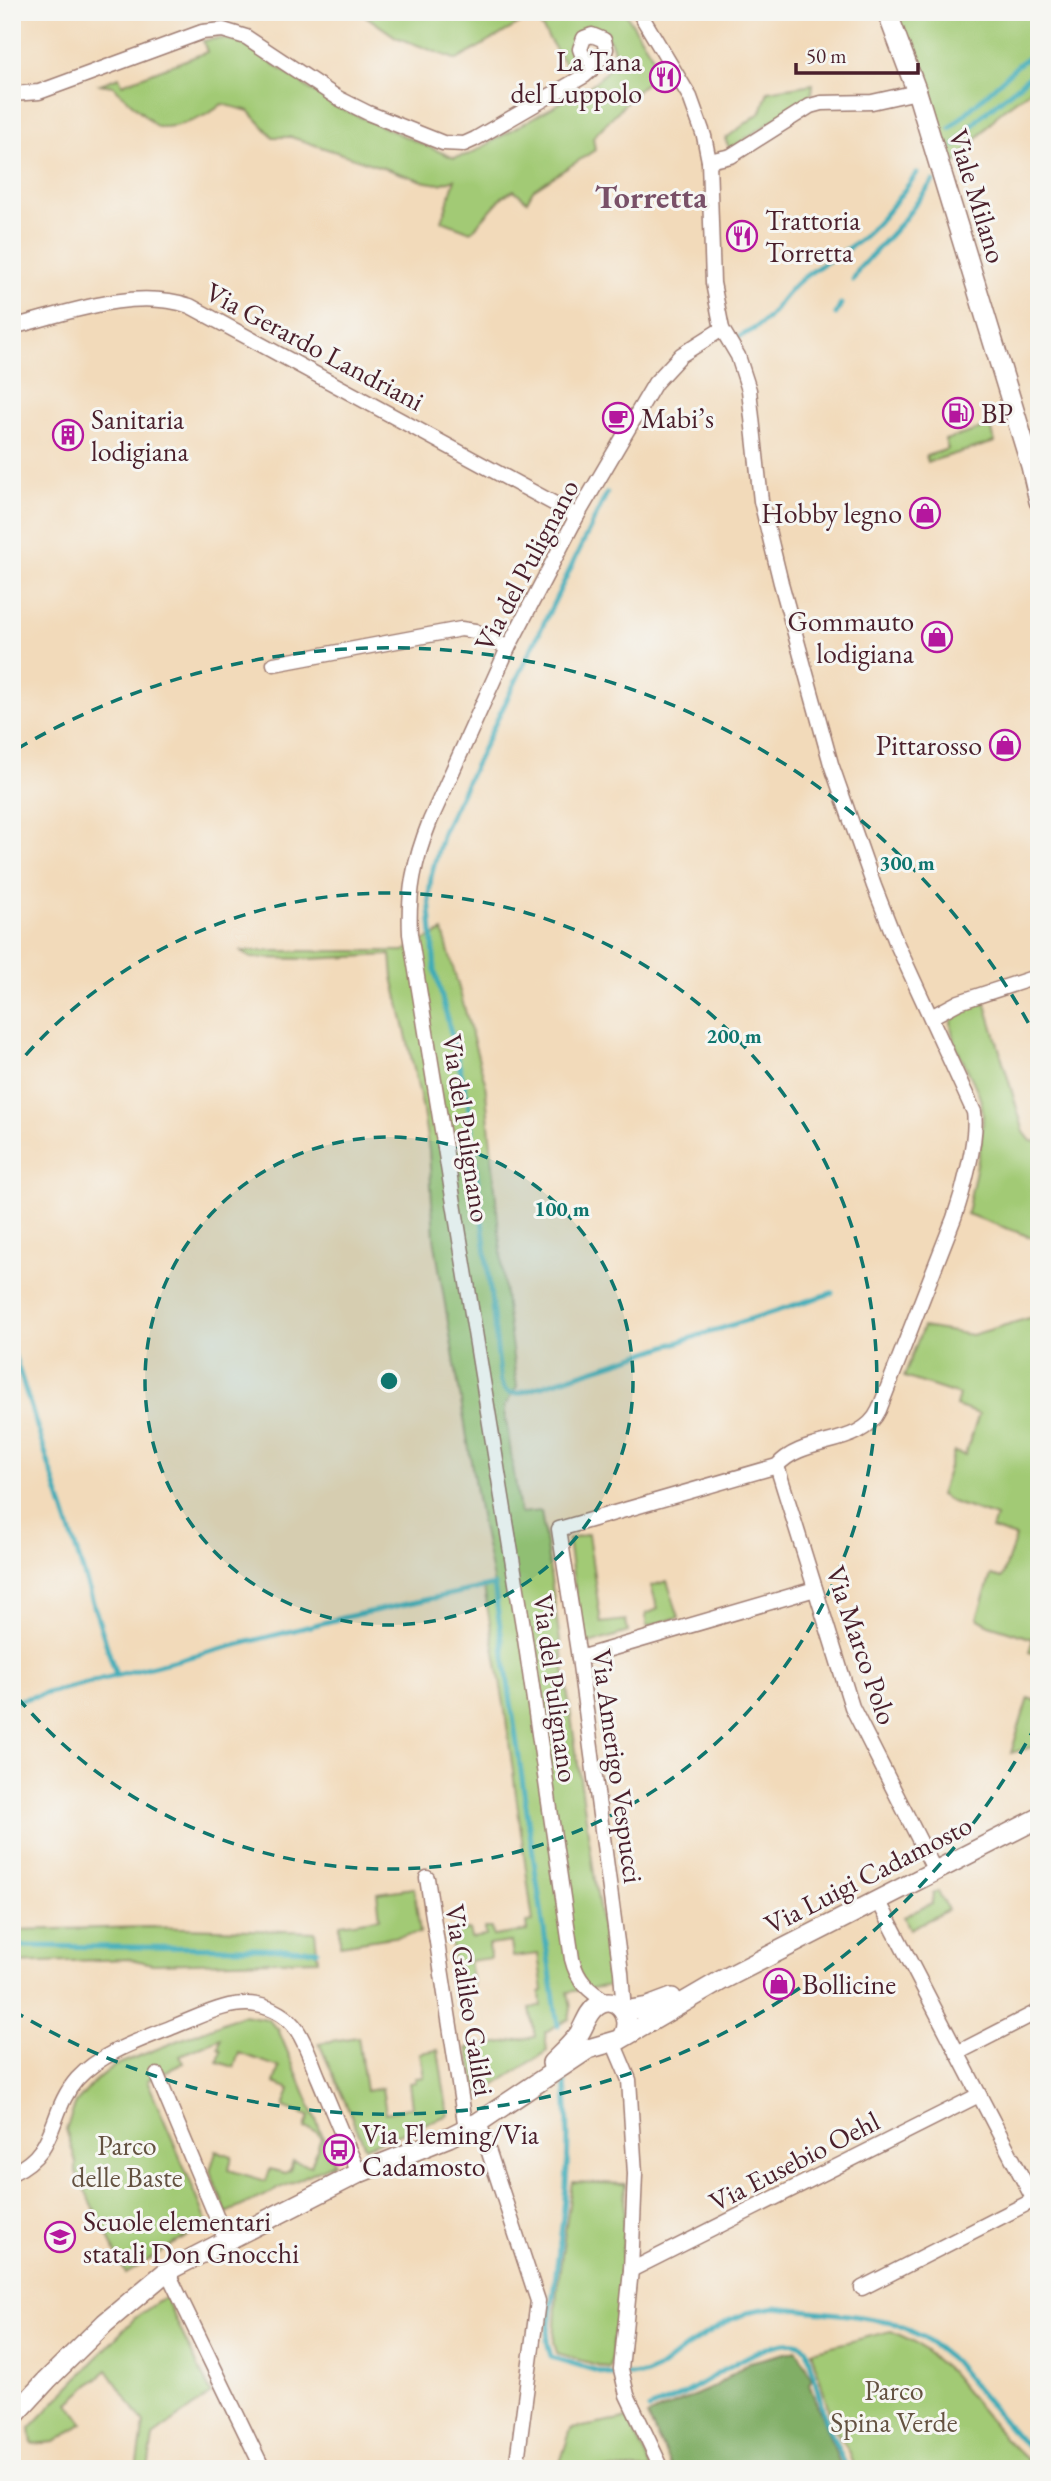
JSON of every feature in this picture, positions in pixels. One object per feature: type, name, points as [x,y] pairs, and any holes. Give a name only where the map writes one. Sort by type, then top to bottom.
[{"type":"street","points":[[639,12],[690,97],[704,136],[709,161],[713,282],[722,329],[738,356],[749,390],[761,501],[831,764],[896,942],[975,1119],[958,1205],[876,1418],[857,1432],[792,1452],[777,1466]]},
{"type":"street","name":"Viale Milano","points":[[887,12],[917,92],[1037,484],[1039,501]]},
{"type":"street","points":[[12,94],[39,92],[202,32],[223,30],[246,37],[353,106],[453,145],[475,139],[584,76],[592,69],[595,61]]},
{"type":"street","points":[[709,161],[731,156],[810,106],[833,102],[872,102],[917,92]]},
{"type":"street","name":"Via Gerardo Landriani","points":[[12,327],[105,304],[159,299],[190,306],[578,516]]},
{"type":"street","name":"Via del Pulignano","points":[[616,2007],[596,1996],[584,1985],[572,1959],[524,1632],[410,934],[408,903],[420,846],[508,648],[578,516],[655,383],[681,355],[722,329]]},
{"type":"street","points":[[274,664],[461,629],[475,631],[508,648]]},
{"type":"street","points":[[930,1017],[958,1002],[1039,976]]},
{"type":"street","name":"Via Amerigo Vespucci","points":[[616,2007],[620,1958],[559,1529],[777,1466]]},
{"type":"street","name":"Via Marco Polo","points":[[777,1466],[852,1707],[935,1871]]},
{"type":"street","points":[[579,1658],[815,1589]]},
{"type":"street","name":"Via Luigi Cadamosto","points":[[518,2095],[581,2054],[614,2040],[722,1980],[1039,1818]]},
{"type":"street","name":"Via Galileo Galilei","points":[[427,1878],[473,2126],[538,2301],[516,2469]]},
{"type":"street","points":[[862,2288],[1036,2205],[877,1900]]},
{"type":"street","name":"Via Luigi Cadamosto","points":[[616,2007],[648,2007],[722,1980]]},
{"type":"street","points":[[12,2173],[26,2167],[41,2152],[66,2095],[91,2067],[140,2040],[218,2009],[239,2004],[258,2005],[276,2011],[297,2031],[359,2173]]},
{"type":"street","points":[[12,2418],[105,2323],[167,2271],[359,2173],[473,2126],[518,2095],[572,2043],[595,2007],[616,2007],[628,2023],[614,2040],[599,2041],[590,2032],[588,2018]]},
{"type":"street","points":[[957,2053],[1039,2011]]},
{"type":"street","points":[[614,2040],[631,2092],[635,2174],[631,2270],[621,2369],[631,2405],[662,2469]]},
{"type":"street","points":[[157,2075],[226,2240]]},
{"type":"street","name":"Via Eusebio Oehl","points":[[631,2270],[979,2095]]},
{"type":"street","points":[[167,2271],[263,2469]]},
{"type":"green space","points":[[360,12],[625,12],[662,72],[643,85],[593,137],[595,150],[533,190],[527,201],[514,190],[503,196],[471,232],[442,221],[455,179],[440,184],[426,182],[291,137],[273,137],[249,111],[222,104],[191,121],[157,127],[113,86],[100,84],[119,77],[122,84],[207,52],[203,41],[229,39],[244,44],[333,105],[454,158],[470,154],[588,87],[609,68],[614,53],[608,38],[600,30],[584,30],[574,40],[576,65],[570,72],[534,15],[457,60],[396,37]]},
{"type":"green space","points":[[894,12],[1039,12],[1039,84],[1000,112],[949,171]]},
{"type":"green space","points":[[813,84],[812,93],[808,97],[730,149],[725,139],[761,112],[768,91]]},
{"type":"green space","points":[[991,426],[995,442],[928,462],[926,456],[948,449],[945,440]]},
{"type":"green space","points":[[443,931],[485,1082],[506,1305],[517,1387],[504,1407],[520,1513],[541,1511],[609,1976],[616,1976],[618,1984],[568,1992],[571,2008],[569,2019],[545,2032],[547,2051],[480,2095],[467,2048],[535,2037],[530,2008],[541,2006],[540,1992],[543,1991],[538,1954],[513,1957],[511,1942],[489,1945],[490,1958],[469,1961],[473,1986],[458,1988],[450,1933],[469,1930],[471,1938],[486,1936],[485,1928],[492,1928],[493,1936],[527,1931],[526,1923],[533,1922],[504,1704],[484,1588],[494,1585],[434,1238],[429,1151],[422,1105],[393,977],[391,955],[309,959],[251,958],[241,951],[404,951]]},
{"type":"green space","points":[[985,1001],[1024,1132],[1031,1141],[1039,1142],[1039,1240],[967,1214],[981,1142],[983,1114],[978,1092],[955,1042],[951,1021],[960,1010]]},
{"type":"green space","points":[[1036,1316],[1039,1324],[1039,1548],[1035,1549],[1039,1564],[1039,1655],[1029,1652],[1033,1639],[989,1625],[977,1618],[991,1575],[1002,1578],[1016,1537],[992,1529],[996,1517],[952,1502],[940,1495],[954,1452],[965,1455],[979,1414],[956,1406],[959,1395],[904,1377],[923,1327],[972,1335]]},
{"type":"green space","points":[[588,1534],[601,1623],[626,1620],[628,1632],[586,1645],[582,1643],[568,1540]]},
{"type":"green space","points":[[667,1581],[679,1617],[646,1627],[646,1614],[658,1609],[651,1586]]},
{"type":"green space","points":[[1028,1698],[1039,1702],[1039,1745],[1011,1753]]},
{"type":"green space","points":[[414,1888],[420,1933],[340,1945],[340,1924],[380,1918],[377,1893]]},
{"type":"green space","points":[[938,1891],[948,1910],[910,1929],[904,1917],[932,1903],[933,1893]]},
{"type":"green space","points":[[149,1927],[315,1932],[318,1960],[153,1964],[130,1959],[12,1963],[12,1930]]},
{"type":"green space","name":"Parco delle Baste","points":[[243,2015],[267,2019],[278,2029],[334,2163],[227,2213],[210,2171],[216,2151],[232,2156],[229,2170],[266,2181],[270,2169],[285,2173],[290,2170],[293,2161],[311,2166],[321,2138],[317,2132],[305,2128],[309,2116],[284,2107],[290,2089],[274,2083],[279,2067],[239,2053],[234,2067],[218,2062],[221,2038],[180,2055],[184,2063],[147,2080],[208,2223],[126,2274],[76,2172],[76,2162],[66,2129],[76,2103],[95,2081],[114,2066]]},
{"type":"green space","points":[[358,2037],[366,2091],[382,2088],[386,2113],[412,2107],[409,2083],[416,2082],[415,2078],[424,2077],[420,2053],[438,2050],[448,2115],[365,2147],[319,2043]]},
{"type":"green space","points":[[572,2182],[625,2184],[622,2267],[610,2369],[557,2353],[554,2342],[557,2291]]},
{"type":"green space","points":[[165,2297],[211,2394],[153,2436],[148,2469],[137,2469],[144,2423],[107,2370],[69,2403],[83,2423],[55,2442],[32,2444],[30,2428],[135,2318]]},
{"type":"green space","name":"Parco Spina Verde","points":[[891,2331],[915,2342],[950,2372],[1004,2438],[1038,2469],[855,2469],[850,2453],[833,2426],[812,2351]]},
{"type":"green space","points":[[797,2350],[812,2379],[809,2384],[842,2469],[673,2469],[647,2416],[714,2387],[750,2362]]},
{"type":"green space","points":[[628,2419],[652,2469],[558,2469],[571,2429]]},
{"type":"waterway","points":[[950,128],[1019,64],[1039,50]]},
{"type":"waterway","points":[[956,145],[979,118],[1039,68]]},
{"type":"waterway","points":[[739,337],[759,326],[801,279],[869,232],[917,173]]},
{"type":"waterway","points":[[853,280],[859,269],[902,222],[933,181]]},
{"type":"waterway","points":[[836,314],[841,304]]},
{"type":"waterway","points":[[607,493],[444,829],[431,876],[429,897],[435,970],[468,1100],[501,1383],[508,1392],[520,1393],[832,1293]]},
{"type":"waterway","points":[[12,1348],[116,1675]]},
{"type":"waterway","points":[[12,1702],[346,1617],[494,1585],[558,2026]]},
{"type":"waterway","points":[[12,1946],[317,1950]]},
{"type":"waterway","points":[[565,2083],[568,2148],[560,2245],[547,2341],[551,2357],[611,2375],[644,2375],[660,2368],[692,2343],[730,2320],[752,2311],[775,2307],[892,2322],[923,2337],[954,2362],[1015,2435],[1039,2457]]},
{"type":"waterway","points":[[649,2409],[684,2394],[746,2357],[782,2343],[797,2343],[807,2349],[825,2420],[847,2469]]},
{"type":"place","name":"La Tana del Luppolo","points":[[665,77]]},
{"type":"place","name":"Trattoria Torretta","points":[[742,236]]},
{"type":"place","name":"BP","points":[[958,413]]},
{"type":"place","name":"Mabi’s","points":[[618,418]]},
{"type":"place","name":"Sanitaria lodigiana","points":[[68,435]]},
{"type":"place","name":"Hobby legno","points":[[925,513]]},
{"type":"place","name":"Gommauto lodigiana","points":[[937,637]]},
{"type":"place","name":"Pittarosso","points":[[1005,745]]},
{"type":"place","name":"Bollicine","points":[[779,1984]]},
{"type":"place","name":"Via Fleming/Via Cadamosto","points":[[339,2150]]},
{"type":"place","name":"Scuole elementari statali Don Gnocchi","points":[[60,2237]]},
{"type":"district","name":"Torretta","points":[[651,197]]}]
